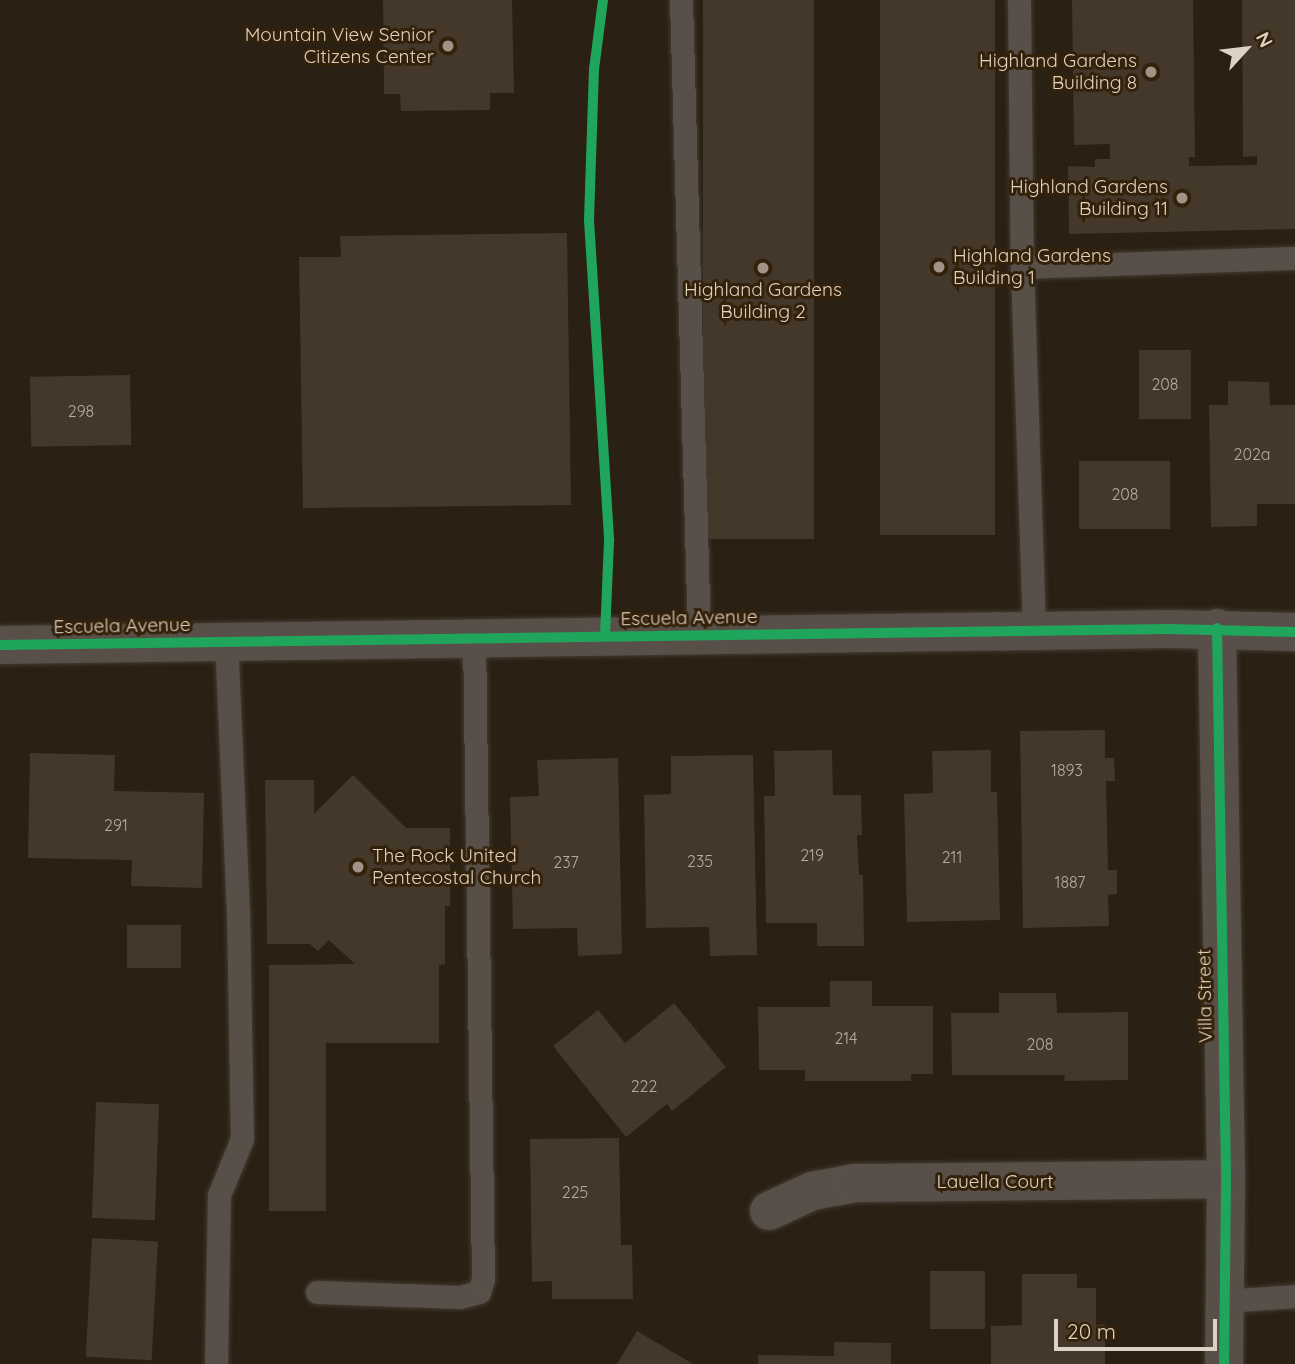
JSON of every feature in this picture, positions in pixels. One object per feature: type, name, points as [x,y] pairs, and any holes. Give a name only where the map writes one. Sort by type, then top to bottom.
[{"type":"street","name":"Escuela Avenue","points":[[0,645],[1217,628],[1295,632]]},
{"type":"street","name":"Villa Street","points":[[1217,628],[1226,1179],[1224,1364]]},
{"type":"street","name":"Lauella Court","points":[[769,1211],[812,1191],[855,1183],[1226,1179]]},
{"type":"lane","points":[[681,0],[699,635]]},
{"type":"lane","points":[[1019,0],[1021,267],[1034,630]]},
{"type":"lane","points":[[1021,267],[1295,258]]},
{"type":"lane","points":[[317,1292],[460,1297],[479,1292],[483,1279],[474,638]]},
{"type":"lane","points":[[216,1364],[219,1195],[242,1139],[237,913],[226,642]]},
{"type":"lane","points":[[1225,1301],[1295,1296]]},
{"type":"building","name":"Mountain View Senior Citizens Center","points":[[383,0],[512,0],[514,93],[490,93],[490,110],[401,111],[400,94],[384,94]]},
{"type":"building","name":"Highland Gardens Building 2","points":[[703,0],[814,0],[814,539],[703,539]]},
{"type":"building","name":"Highland Gardens Building 1","points":[[880,0],[995,0],[995,535],[880,535]]},
{"type":"building","points":[[1072,0],[1193,0],[1195,157],[1189,157],[1189,166],[1257,165],[1257,156],[1243,157],[1242,0],[1295,0],[1295,229],[1069,234],[1068,166],[1095,167],[1095,159],[1110,159],[1110,144],[1074,145]]},
{"type":"building","points":[[567,233],[571,505],[303,508],[299,257],[341,257],[340,236]]},
{"type":"building","points":[[1139,350],[1191,350],[1191,419],[1139,419]]},
{"type":"building","points":[[130,375],[131,445],[31,447],[30,377]]},
{"type":"building","points":[[1228,381],[1269,382],[1270,405],[1295,405],[1295,504],[1257,504],[1257,526],[1211,527],[1209,405],[1228,405]]},
{"type":"building","points":[[1079,461],[1170,461],[1170,529],[1079,529]]},
{"type":"building","points":[[1105,730],[1105,758],[1114,758],[1115,781],[1106,781],[1108,870],[1117,870],[1117,894],[1108,895],[1109,926],[1023,928],[1020,731]]},
{"type":"building","points":[[832,750],[833,795],[861,795],[862,835],[857,835],[859,875],[863,875],[864,946],[817,946],[817,923],[766,923],[764,796],[775,796],[774,751]]},
{"type":"building","points":[[991,750],[991,792],[997,792],[1000,920],[907,922],[904,794],[933,793],[932,751]]},
{"type":"building","points":[[30,753],[115,755],[114,791],[204,793],[202,888],[131,886],[132,860],[28,858]]},
{"type":"building","points":[[753,755],[757,955],[710,956],[709,927],[646,928],[644,795],[671,794],[671,756]]},
{"type":"building","points":[[618,758],[622,954],[578,956],[577,928],[513,929],[510,797],[539,796],[537,760]]},
{"type":"building","points":[[353,775],[406,828],[450,828],[450,906],[445,906],[445,964],[439,965],[439,1043],[326,1043],[326,1211],[269,1211],[269,965],[355,964],[329,940],[318,951],[310,944],[267,944],[265,780],[314,780],[314,814]]},
{"type":"building","points":[[127,925],[181,925],[181,968],[127,968]]},
{"type":"building","points":[[830,981],[872,981],[872,1006],[933,1006],[933,1074],[911,1074],[911,1081],[805,1081],[805,1070],[759,1070],[758,1007],[830,1007]]},
{"type":"building","points":[[999,993],[1056,993],[1057,1013],[1128,1012],[1128,1080],[1064,1081],[1065,1075],[952,1075],[951,1013],[999,1013]]},
{"type":"building","points":[[674,1003],[726,1067],[672,1111],[667,1104],[626,1137],[553,1046],[598,1010],[625,1043]]},
{"type":"building","points":[[96,1102],[159,1104],[155,1220],[92,1218]]},
{"type":"building","points":[[619,1138],[621,1245],[632,1245],[633,1299],[552,1299],[552,1281],[532,1282],[530,1139]]},
{"type":"building","points":[[92,1238],[158,1241],[152,1360],[86,1357]]},
{"type":"building","points":[[930,1271],[985,1271],[985,1329],[930,1329]]},
{"type":"building","points":[[1022,1274],[1077,1274],[1077,1288],[1096,1288],[1096,1325],[1105,1324],[1105,1364],[991,1364],[991,1326],[1022,1325]]},
{"type":"building","points":[[637,1331],[693,1364],[617,1364]]},
{"type":"building","points":[[834,1342],[891,1343],[891,1364],[758,1364],[758,1355],[834,1356]]},
{"type":"cycle path","points":[[603,0],[594,69],[589,220],[609,541],[605,636]]},
{"type":"cycle path","points":[[1217,628],[1226,1179],[1224,1364]]},
{"type":"cycle path","points":[[0,645],[1169,629],[1295,632]]},
{"type":"place","name":"Mountain View Senior Citizens Center","points":[[448,46]]},
{"type":"place","name":"Highland Gardens Building 8","points":[[1151,72]]},
{"type":"place","name":"Highland Gardens Building 11","points":[[1182,198]]},
{"type":"place","name":"Highland Gardens Building 1","points":[[939,267]]},
{"type":"place","name":"Highland Gardens Building 2","points":[[763,268]]},
{"type":"place","name":"The Rock United Pentecostal Church","points":[[358,867]]}]
